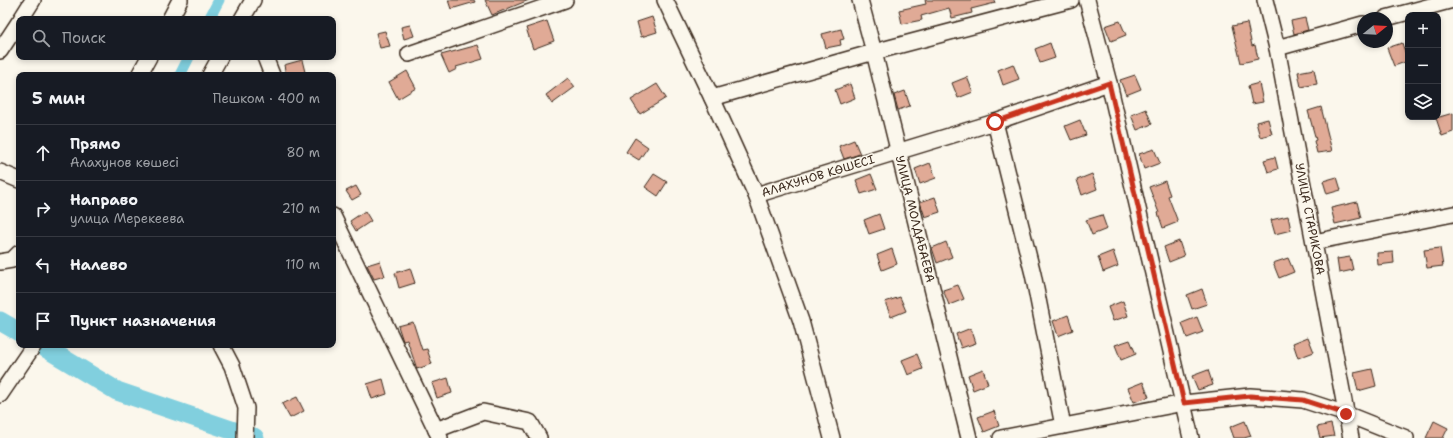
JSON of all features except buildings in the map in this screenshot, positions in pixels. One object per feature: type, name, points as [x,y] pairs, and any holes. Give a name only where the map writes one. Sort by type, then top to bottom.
[{"type":"street","points":[[23,16],[33,0]]},
{"type":"street","points":[[172,16],[180,0]]},
{"type":"street","points":[[244,16],[253,0]]},
{"type":"street","points":[[409,54],[565,0]]},
{"type":"street","points":[[665,0],[756,195],[801,321],[832,438]]},
{"type":"street","name":"УЛИЦА МОЛДАБАЕВА","points":[[860,0],[969,438]]},
{"type":"street","points":[[712,98],[874,52],[1071,0]]},
{"type":"street","points":[[1087,0],[1109,83],[1191,438]]},
{"type":"street","name":"УЛИЦА СТАРИКОВА","points":[[1265,0],[1276,48],[1351,438]]},
{"type":"street","points":[[1393,16],[1452,0],[1453,6]]},
{"type":"street","points":[[0,51],[16,26]]},
{"type":"street","points":[[1276,48],[1357,26]]},
{"type":"street","points":[[141,72],[147,60]]},
{"type":"street","points":[[212,72],[218,60]]},
{"type":"street","points":[[265,60],[271,72]]},
{"type":"street","name":"АЛАХУНОВ КӨШЕСІ","points":[[756,195],[995,122],[1109,83]]},
{"type":"street","points":[[995,122],[1033,274],[1063,426]]},
{"type":"street","points":[[0,172],[16,179]]},
{"type":"street","points":[[1314,242],[1453,214]]},
{"type":"street","points":[[336,222],[438,434],[483,412],[530,422],[539,438]]},
{"type":"street","points":[[0,262],[12,260],[16,256]]},
{"type":"street","points":[[0,394],[32,348]]},
{"type":"street","points":[[223,348],[232,366],[246,408],[245,438]]},
{"type":"street","points":[[1001,438],[1184,403],[1250,396],[1303,400],[1346,414],[1406,438]]},
{"type":"waterway","points":[[211,16],[219,0]]},
{"type":"waterway","points":[[182,72],[188,60]]},
{"type":"waterway","points":[[0,321],[16,330]]},
{"type":"waterway","points":[[46,348],[117,391],[237,432]]},
{"type":"route","points":[[995,122],[1109,83],[1184,403],[1250,396],[1303,400],[1346,414]]}]
